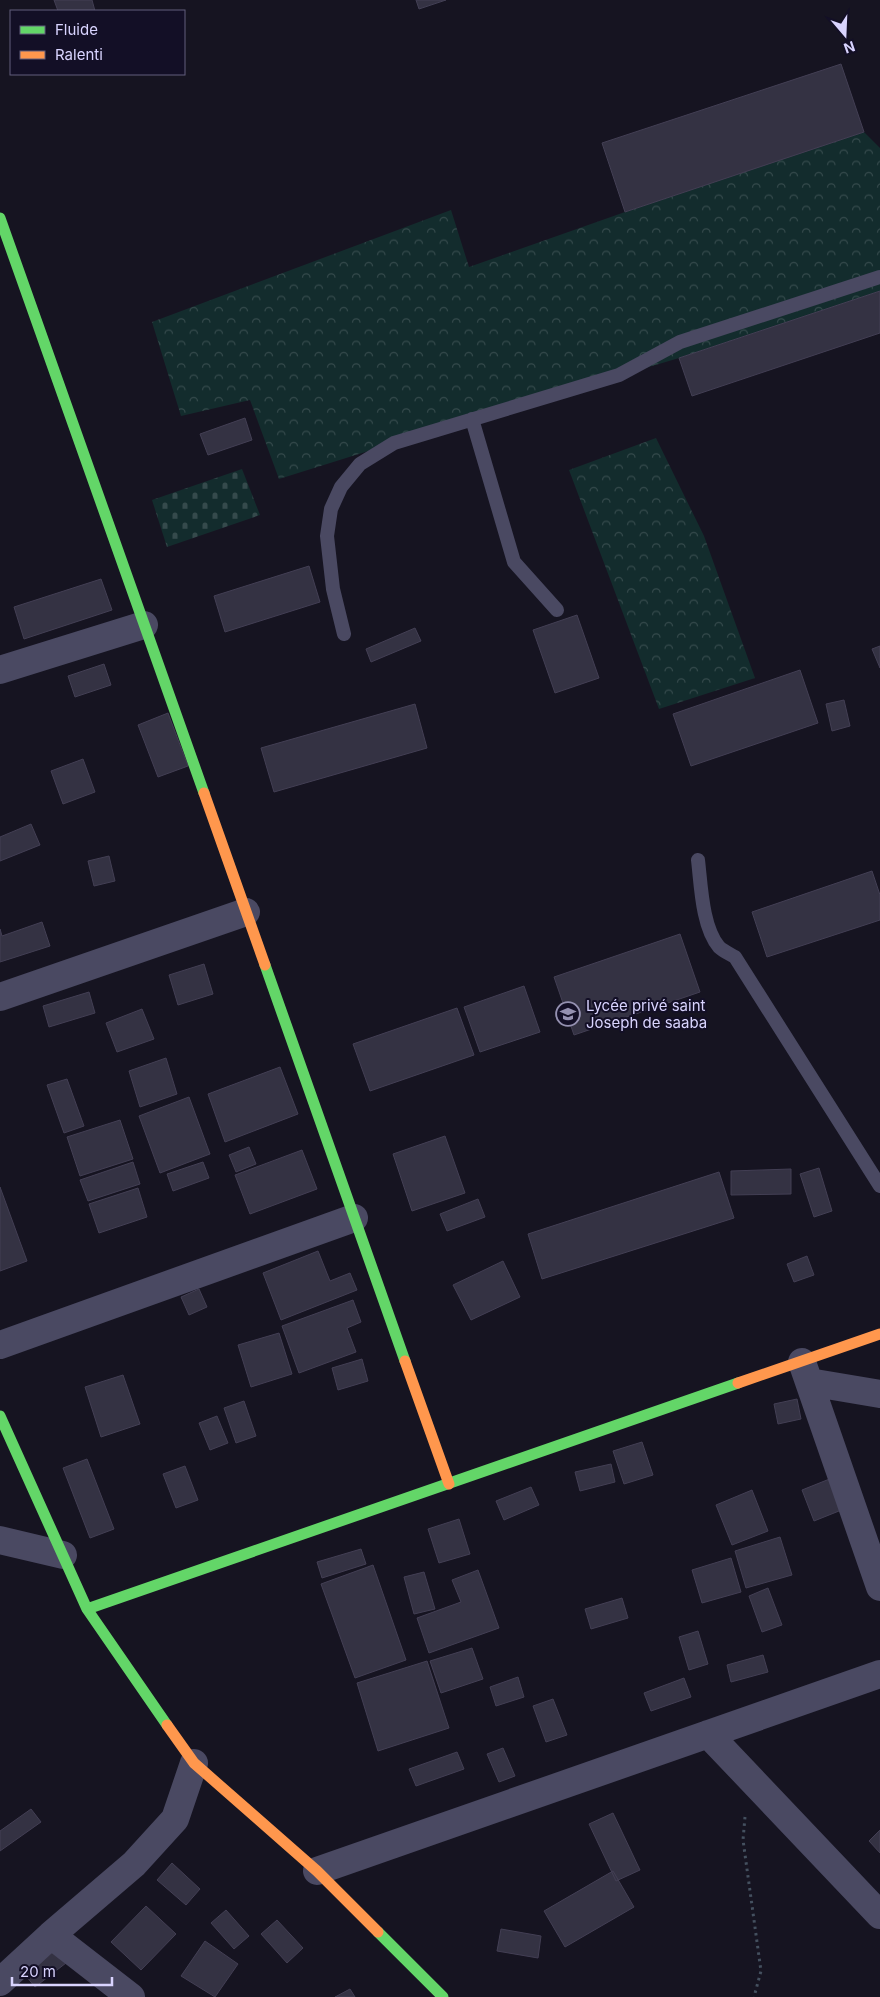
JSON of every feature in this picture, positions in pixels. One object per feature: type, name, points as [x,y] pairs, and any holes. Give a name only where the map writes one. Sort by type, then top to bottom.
[{"type":"street","points":[[1,230],[144,625],[449,1484]]},
{"type":"street","points":[[0,670],[144,625]]},
{"type":"street","points":[[0,998],[246,912]]},
{"type":"street","points":[[0,1345],[354,1218]]},
{"type":"street","points":[[87,1609],[449,1484],[806,1372],[880,1334]]},
{"type":"street","points":[[806,1372],[880,1394]]},
{"type":"street","points":[[806,1372],[880,1587]]},
{"type":"street","points":[[0,1416],[87,1609],[194,1763],[317,1871],[443,1997]]},
{"type":"street","points":[[0,1540],[63,1555]]},
{"type":"street","points":[[317,1871],[880,1674]]},
{"type":"street","points":[[708,1734],[880,1915]]},
{"type":"street","points":[[0,1982],[51,1935],[134,1864],[175,1819],[194,1763]]},
{"type":"street","points":[[51,1935],[132,1997]]},
{"type":"lane","points":[[344,634],[333,589],[327,536],[332,509],[341,487],[360,464],[394,442],[619,375],[680,342],[880,277]]},
{"type":"lane","points":[[472,419],[514,562],[557,610]]},
{"type":"lane","points":[[698,860],[706,918],[711,936],[720,948],[735,957],[880,1186]]},
{"type":"green space","points":[[864,132],[880,148],[880,291],[679,358],[279,479],[250,400],[181,416],[152,322],[451,210],[469,267],[625,212]]},
{"type":"green space","points":[[656,438],[704,536],[755,678],[659,709],[569,470]]},
{"type":"green space","points":[[242,469],[260,515],[167,547],[152,500]]},
{"type":"building","points":[[54,0],[92,0],[95,10],[58,10]]},
{"type":"building","points":[[416,0],[446,0],[419,9]]},
{"type":"building","points":[[841,64],[864,132],[625,212],[602,143]]},
{"type":"building","points":[[880,291],[880,333],[692,396],[679,358]]},
{"type":"building","points":[[245,418],[252,440],[208,455],[200,434]]},
{"type":"building","points":[[309,566],[320,602],[225,632],[214,596]]},
{"type":"building","points":[[101,579],[112,610],[24,639],[14,607]]},
{"type":"building","points":[[577,615],[599,678],[555,693],[533,630]]},
{"type":"building","points":[[415,628],[421,641],[371,662],[366,649]]},
{"type":"building","points":[[880,646],[880,668],[872,649]]},
{"type":"building","points":[[104,664],[111,685],[75,697],[68,676]]},
{"type":"building","points":[[800,670],[818,723],[691,766],[673,714]]},
{"type":"building","points":[[844,700],[850,726],[832,731],[826,704]]},
{"type":"building","points":[[415,704],[427,748],[274,792],[261,748]]},
{"type":"building","points":[[168,713],[188,766],[158,777],[138,725]]},
{"type":"building","points":[[83,759],[95,792],[63,804],[51,771]]},
{"type":"building","points":[[31,824],[40,845],[0,861],[0,837]]},
{"type":"building","points":[[109,856],[115,881],[94,886],[88,861]]},
{"type":"building","points":[[872,871],[880,895],[880,920],[767,957],[752,912]]},
{"type":"building","points":[[42,922],[50,946],[0,962],[0,929],[2,936]]},
{"type":"building","points":[[680,934],[700,992],[574,1035],[554,977]]},
{"type":"building","points":[[204,964],[213,994],[178,1005],[169,975]]},
{"type":"building","points":[[524,986],[540,1032],[480,1052],[464,1007]]},
{"type":"building","points":[[89,992],[95,1013],[49,1027],[43,1006]]},
{"type":"building","points":[[457,1008],[474,1055],[370,1091],[353,1044]]},
{"type":"building","points":[[142,1009],[154,1039],[117,1052],[106,1023]]},
{"type":"building","points":[[166,1058],[177,1094],[140,1107],[129,1071]]},
{"type":"building","points":[[280,1067],[298,1114],[225,1142],[208,1094]]},
{"type":"building","points":[[67,1079],[84,1126],[64,1133],[47,1085]]},
{"type":"building","points":[[189,1097],[210,1154],[160,1173],[139,1116]]},
{"type":"building","points":[[120,1120],[133,1159],[80,1176],[67,1137]]},
{"type":"building","points":[[445,1136],[465,1193],[412,1211],[393,1154]]},
{"type":"building","points":[[249,1147],[256,1164],[236,1172],[229,1155]]},
{"type":"building","points":[[302,1150],[317,1189],[250,1214],[235,1175]]},
{"type":"building","points":[[133,1162],[140,1184],[88,1201],[80,1180]]},
{"type":"building","points":[[203,1162],[209,1178],[173,1191],[167,1174]]},
{"type":"building","points":[[819,1168],[832,1211],[814,1217],[800,1174]]},
{"type":"building","points":[[791,1169],[791,1194],[731,1195],[731,1171]]},
{"type":"building","points":[[719,1172],[734,1218],[542,1279],[528,1234]]},
{"type":"building","points":[[0,1187],[27,1261],[0,1271]]},
{"type":"building","points":[[138,1188],[147,1217],[99,1233],[89,1204]]},
{"type":"building","points":[[478,1199],[485,1217],[447,1231],[440,1214]]},
{"type":"building","points":[[318,1251],[330,1281],[350,1273],[357,1290],[281,1320],[263,1273]]},
{"type":"building","points":[[807,1256],[814,1275],[794,1282],[787,1264]]},
{"type":"building","points":[[503,1261],[520,1297],[471,1320],[453,1285]]},
{"type":"building","points":[[199,1289],[207,1307],[189,1315],[181,1297]]},
{"type":"building","points":[[353,1300],[361,1322],[347,1328],[356,1352],[299,1373],[282,1326]]},
{"type":"building","points":[[279,1333],[292,1374],[251,1387],[238,1345]]},
{"type":"building","points":[[362,1359],[368,1381],[338,1390],[332,1368]]},
{"type":"building","points":[[123,1375],[140,1424],[101,1437],[85,1387]]},
{"type":"building","points":[[797,1399],[801,1419],[778,1424],[774,1404]]},
{"type":"building","points":[[244,1401],[256,1436],[236,1443],[224,1408]]},
{"type":"building","points":[[217,1416],[228,1443],[210,1450],[199,1423]]},
{"type":"building","points":[[642,1442],[653,1475],[624,1484],[613,1451]]},
{"type":"building","points":[[87,1459],[114,1529],[90,1538],[63,1468]]},
{"type":"building","points":[[611,1464],[615,1482],[580,1491],[575,1472]]},
{"type":"building","points":[[185,1466],[198,1500],[176,1508],[163,1474]]},
{"type":"building","points":[[832,1478],[844,1509],[814,1521],[802,1490]]},
{"type":"building","points":[[531,1487],[539,1505],[504,1520],[496,1501]]},
{"type":"building","points":[[752,1490],[768,1531],[732,1545],[716,1505]]},
{"type":"building","points":[[459,1519],[470,1554],[439,1563],[428,1529]]},
{"type":"building","points":[[780,1537],[792,1575],[746,1588],[735,1551]]},
{"type":"building","points":[[361,1549],[366,1564],[322,1578],[317,1562]]},
{"type":"building","points":[[731,1558],[741,1592],[702,1603],[692,1570]]},
{"type":"building","points":[[373,1565],[406,1660],[355,1678],[321,1584]]},
{"type":"building","points":[[478,1570],[499,1628],[429,1653],[417,1618],[461,1602],[452,1580]]},
{"type":"building","points":[[424,1572],[435,1609],[414,1614],[404,1577]]},
{"type":"building","points":[[768,1588],[782,1625],[762,1632],[749,1596]]},
{"type":"building","points":[[622,1598],[628,1618],[591,1629],[585,1609]]},
{"type":"building","points":[[698,1631],[708,1664],[689,1670],[679,1637]]},
{"type":"building","points":[[472,1648],[483,1679],[441,1693],[430,1661]]},
{"type":"building","points":[[763,1655],[768,1672],[731,1682],[727,1665]]},
{"type":"building","points":[[427,1661],[449,1728],[378,1751],[357,1683]]},
{"type":"building","points":[[518,1677],[524,1697],[496,1706],[490,1687]]},
{"type":"building","points":[[684,1678],[691,1697],[651,1711],[644,1693]]},
{"type":"building","points":[[553,1699],[567,1735],[546,1742],[533,1706]]},
{"type":"building","points":[[503,1748],[515,1776],[499,1782],[487,1754]]},
{"type":"building","points":[[457,1752],[464,1769],[416,1786],[409,1769]]},
{"type":"building","points":[[31,1809],[41,1822],[0,1851],[0,1831]]},
{"type":"building","points":[[613,1813],[640,1870],[616,1881],[589,1824]]},
{"type":"building","points":[[880,1830],[880,1853],[869,1841]]},
{"type":"building","points":[[172,1863],[200,1889],[186,1905],[157,1880]]},
{"type":"building","points":[[613,1871],[634,1907],[565,1947],[544,1911]]},
{"type":"building","points":[[146,1906],[176,1934],[141,1970],[111,1942]]},
{"type":"building","points":[[226,1910],[249,1936],[234,1949],[211,1923]]},
{"type":"building","points":[[277,1920],[303,1948],[287,1963],[261,1934]]},
{"type":"building","points":[[501,1929],[541,1936],[538,1958],[497,1951]]},
{"type":"building","points":[[205,1941],[238,1964],[215,1997],[181,1976]]},
{"type":"building","points":[[53,1947],[66,1963],[35,1987],[22,1971]]},
{"type":"building","points":[[350,1989],[355,1997],[335,1997]]},
{"type":"traffic: fast","points":[[0,218],[204,793]]},
{"type":"traffic: fast","points":[[265,965],[405,1361]]},
{"type":"traffic: fast","points":[[87,1609],[738,1383]]},
{"type":"traffic: fast","points":[[0,1416],[87,1609],[167,1725]]},
{"type":"traffic: fast","points":[[378,1932],[443,1997]]},
{"type":"traffic: slow","points":[[204,793],[265,965]]},
{"type":"traffic: slow","points":[[738,1383],[880,1334]]},
{"type":"traffic: slow","points":[[405,1361],[449,1484]]},
{"type":"traffic: slow","points":[[167,1725],[194,1763],[317,1871],[378,1932]]},
{"type":"place","name":"Lycée privé saint Joseph de saaba","points":[[568,1014]]}]
